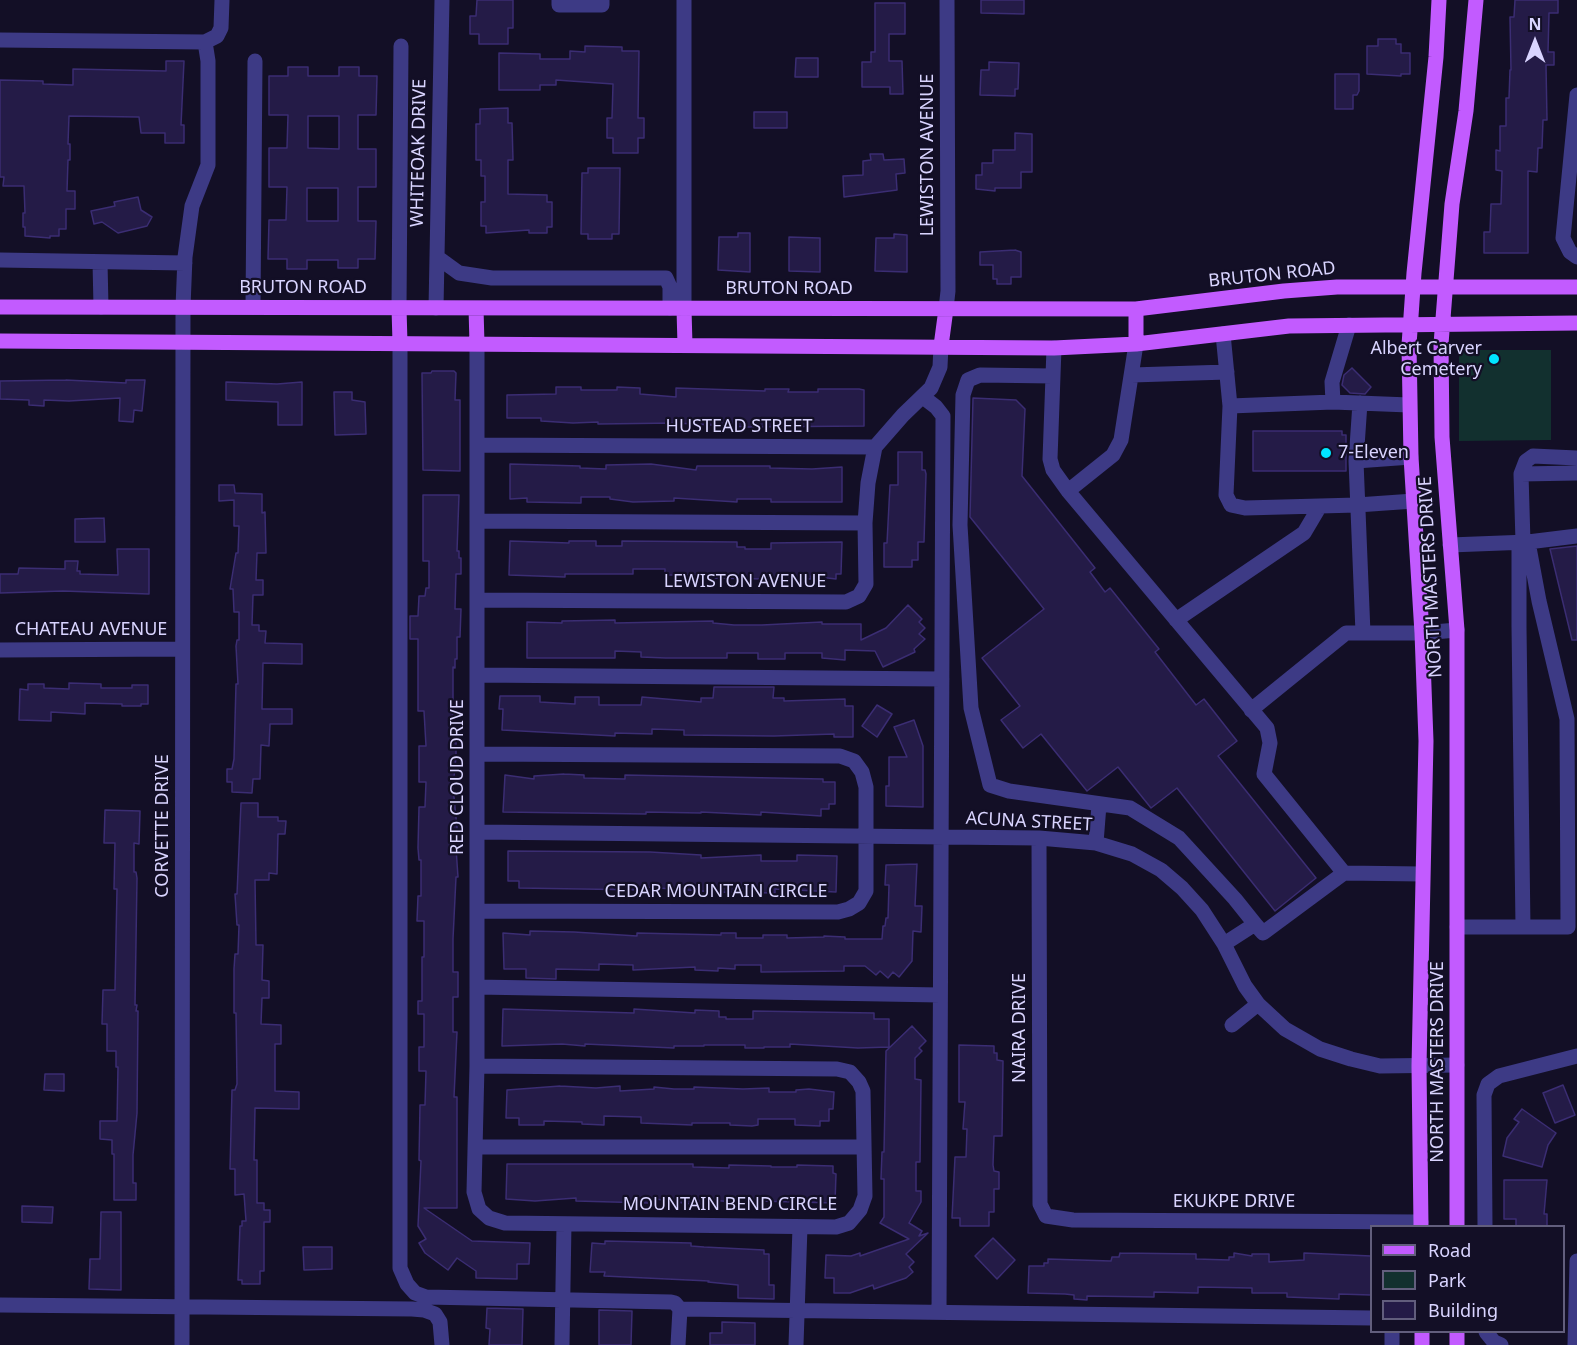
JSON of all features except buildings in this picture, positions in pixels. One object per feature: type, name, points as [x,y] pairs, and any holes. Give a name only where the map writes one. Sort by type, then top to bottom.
[{"type":"main road","name":"NORTH MASTERS DRIVE","points":[[1421,1224],[1419,1066],[1426,741],[1409,405],[1412,287],[1436,57],[1439,0]]},
{"type":"main road","name":"NORTH MASTERS DRIVE","points":[[1457,1225],[1457,630],[1442,437],[1443,325],[1452,204],[1466,111],[1476,0]]},
{"type":"main road","name":"BRUTON ROAD","points":[[0,307],[1136,309],[1337,287],[1577,287]]},
{"type":"main road","points":[[399,308],[400,343]]},
{"type":"main road","points":[[476,308],[477,344]]},
{"type":"main road","points":[[677,308],[685,345]]},
{"type":"main road","points":[[941,346],[946,309]]},
{"type":"main road","points":[[1136,309],[1136,344]]},
{"type":"main road","points":[[0,341],[1054,348],[1136,344],[1289,326],[1576,325]]},
{"type":"street","points":[[0,40],[205,42],[216,36],[221,28],[222,0]]},
{"type":"street","name":"WHITEOAK DRIVE","points":[[436,308],[442,0]]},
{"type":"street","points":[[559,0],[559,5],[602,5],[602,0]]},
{"type":"street","points":[[677,308],[684,0]]},
{"type":"street","name":"LEWISTON AVENUE","points":[[946,309],[948,291],[947,0]]},
{"type":"street","name":"CORVETTE DRIVE","points":[[182,1345],[183,307],[184,263],[192,206],[208,165],[208,61],[205,42]]},
{"type":"street","points":[[399,308],[401,46]]},
{"type":"street","points":[[253,307],[255,61]]},
{"type":"street","points":[[1577,95],[1563,238],[1570,252],[1577,257]]},
{"type":"street","points":[[437,257],[459,273],[492,278],[666,278],[677,308]]},
{"type":"street","points":[[0,260],[184,263]]},
{"type":"street","points":[[100,261],[100,307]]},
{"type":"street","points":[[1333,402],[1332,382],[1349,325]]},
{"type":"street","points":[[1223,334],[1230,406],[1226,495],[1231,505],[1245,508],[1414,501]]},
{"type":"street","points":[[400,343],[400,1268],[407,1284],[415,1293],[426,1298],[675,1303],[680,1309],[678,1345]]},
{"type":"street","name":"RED CLOUD DRIVE","points":[[477,344],[478,911],[474,1192],[479,1209]]},
{"type":"street","points":[[1068,490],[1113,455],[1121,440],[1136,344]]},
{"type":"street","points":[[875,447],[903,415],[932,388],[940,367],[941,346]]},
{"type":"street","points":[[1054,348],[1050,459],[1053,470],[1267,728],[1270,743],[1264,774],[1344,873]]},
{"type":"street","points":[[1132,375],[1227,372]]},
{"type":"street","points":[[1053,376],[980,375],[968,380],[963,395],[960,525],[971,708],[990,785],[1009,792],[1130,808],[1179,838],[1263,933],[1344,873],[1422,874]]},
{"type":"street","points":[[923,397],[943,416],[939,1312]]},
{"type":"street","points":[[1230,406],[1333,402],[1409,405]]},
{"type":"street","points":[[1360,402],[1356,461],[1363,633]]},
{"type":"street","name":"HUSTEAD STREET","points":[[477,445],[875,447]]},
{"type":"street","name":"LEWISTON AVENUE","points":[[478,600],[846,602],[859,596],[866,584],[865,523],[868,483],[875,447]]},
{"type":"street","points":[[1523,927],[1519,627],[1524,542],[1521,474],[1526,461],[1533,456],[1577,458]]},
{"type":"street","points":[[1356,461],[1411,457]]},
{"type":"street","points":[[1521,474],[1577,473]]},
{"type":"street","points":[[1176,620],[1304,533],[1320,506]]},
{"type":"street","points":[[477,520],[865,523]]},
{"type":"street","points":[[1450,545],[1524,542],[1577,536]]},
{"type":"street","points":[[1457,927],[1573,927],[1568,719],[1524,542]]},
{"type":"street","points":[[1251,710],[1346,633],[1422,633],[1457,630]]},
{"type":"street","name":"CHATEAU AVENUE","points":[[0,650],[182,649]]},
{"type":"street","points":[[478,675],[942,679]]},
{"type":"street","name":"CEDAR MOUNTAIN CIRCLE","points":[[478,754],[840,756],[854,761],[862,772],[866,788],[866,891],[859,903],[849,909],[838,912],[478,911]]},
{"type":"street","points":[[1096,843],[1100,805]]},
{"type":"street","name":"ACUNA STREET","points":[[478,832],[1039,838],[1096,843],[1132,854],[1161,870],[1182,888],[1202,910],[1224,944],[1245,986],[1258,1004],[1285,1029],[1320,1049],[1380,1066],[1457,1065]]},
{"type":"street","name":"NAIRA DRIVE","points":[[1039,838],[1040,1204],[1046,1216]]},
{"type":"street","points":[[1224,944],[1255,924]]},
{"type":"street","points":[[477,987],[940,995]]},
{"type":"street","points":[[1232,1025],[1258,1004]]},
{"type":"street","points":[[1485,1225],[1484,1095],[1488,1084],[1498,1076],[1577,1056]]},
{"type":"street","name":"MOUNTAIN BEND CIRCLE","points":[[477,1066],[850,1072],[863,1090],[865,1196],[860,1210],[849,1223],[836,1227],[505,1223],[489,1218],[479,1209]]},
{"type":"street","points":[[476,1147],[864,1147]]},
{"type":"street","name":"EKUKPE DRIVE","points":[[1046,1216],[1072,1220],[1421,1224]]},
{"type":"street","points":[[562,1345],[564,1224]]},
{"type":"street","points":[[796,1345],[800,1227]]},
{"type":"street","points":[[1575,1345],[1577,1261]]},
{"type":"street","points":[[0,1305],[424,1310],[435,1314],[440,1322],[442,1345]]},
{"type":"street","points":[[680,1309],[1370,1318]]},
{"type":"street","points":[[1487,1333],[1494,1342],[1501,1345]]},
{"type":"green space","points":[[1459,350],[1551,350],[1551,440],[1459,441]]},
{"type":"place","name":"Albert Carver Cemetery","points":[[1494,359]]},
{"type":"place","name":"7-Eleven","points":[[1326,453]]}]
